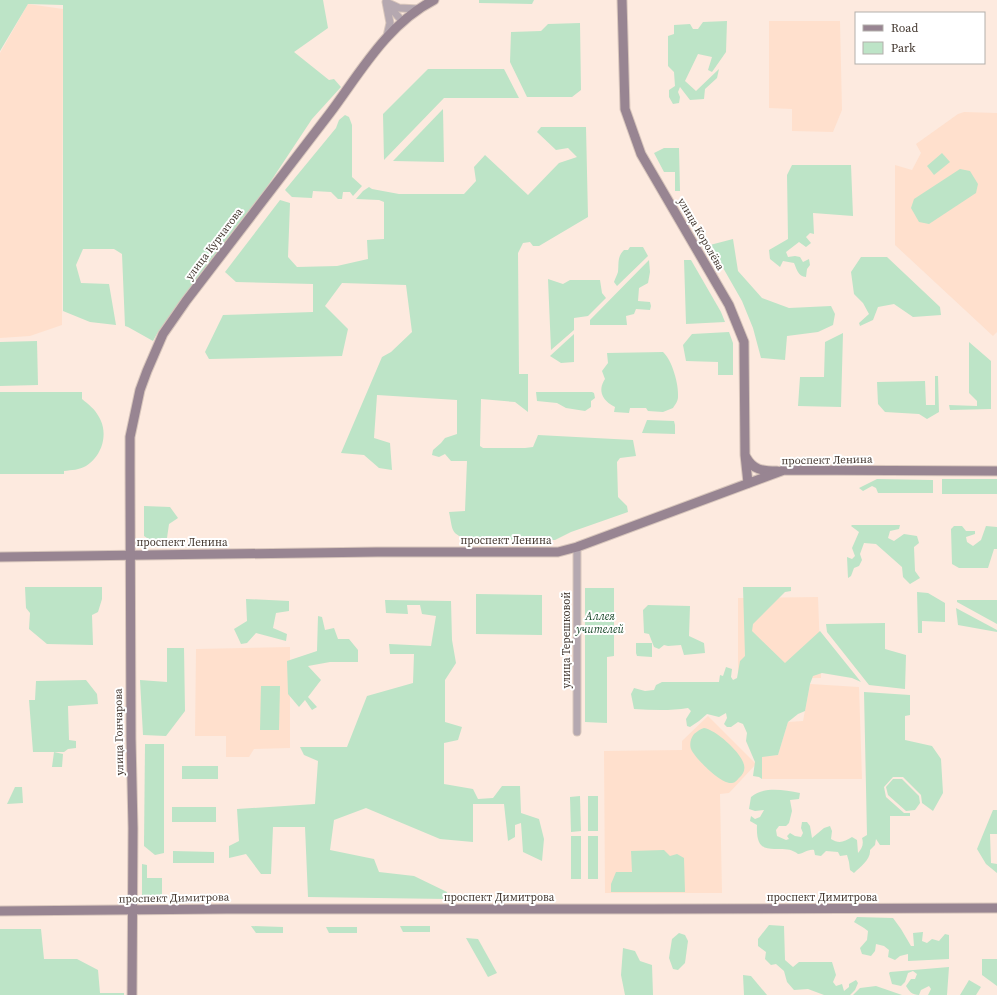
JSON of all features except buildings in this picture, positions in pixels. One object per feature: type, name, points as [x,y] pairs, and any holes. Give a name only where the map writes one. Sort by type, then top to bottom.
[{"type":"main road","name":"улица Курчатова","points":[[130,555],[130,437],[140,390],[163,334],[186,300],[338,102],[368,60],[403,22],[419,9],[434,0]]},
{"type":"main road","name":"улица Королёва","points":[[622,0],[625,110],[641,154],[729,305],[744,342],[745,455],[748,483]]},
{"type":"main road","points":[[745,455],[750,464],[758,469],[784,470]]},
{"type":"main road","name":"проспект Ленина","points":[[0,557],[558,552],[577,548],[784,470],[997,471]]},
{"type":"main road","name":"улица Гончарова","points":[[130,555],[133,828],[132,995]]},
{"type":"main road","name":"проспект Димитрова","points":[[0,911],[997,908]]},
{"type":"street","points":[[385,1],[399,8],[419,9]]},
{"type":"street","points":[[385,1],[403,22]]},
{"type":"street","points":[[385,1],[390,23],[387,38]]},
{"type":"street","name":"улица Терешковой","points":[[577,548],[577,732]]},
{"type":"shaded area","points":[[28,4],[63,9],[62,325],[30,336],[0,338],[0,53]]},
{"type":"shaded area","points":[[769,21],[840,21],[842,110],[833,132],[792,131],[792,109],[769,108]]},
{"type":"shaded area","points":[[964,112],[997,113],[997,332],[993,336],[895,245],[895,165],[912,170],[921,153],[916,144],[958,114]]},
{"type":"shaded area","points":[[818,597],[821,678],[738,679],[738,598]]},
{"type":"shaded area","points":[[290,647],[290,748],[254,749],[249,757],[226,757],[226,736],[195,736],[196,649]]},
{"type":"shaded area","points":[[810,684],[859,687],[862,779],[762,779],[762,756],[778,755],[788,722],[803,721]]},
{"type":"shaded area","points":[[708,716],[756,764],[729,793],[720,794],[722,893],[605,893],[604,751],[682,750],[682,741]]},
{"type":"green space","points":[[0,0],[323,0],[328,28],[294,52],[329,80],[334,79],[341,87],[312,119],[265,190],[158,332],[153,341],[125,326],[122,254],[114,249],[83,249],[76,265],[81,283],[109,284],[116,325],[90,322],[63,311],[63,5],[28,4],[0,51]]},
{"type":"green space","points":[[479,0],[534,0],[532,4],[479,3]]},
{"type":"green space","points":[[727,21],[726,52],[712,72],[708,70],[712,57],[698,54],[685,81],[696,91],[719,69],[717,78],[705,89],[704,99],[690,100],[680,87],[678,92],[680,97],[679,103],[673,104],[669,97],[669,90],[675,86],[674,72],[668,66],[668,36],[674,34],[674,25],[690,24],[693,29],[698,29],[703,22]]},
{"type":"green space","points":[[580,23],[581,90],[572,97],[527,97],[510,62],[511,32],[541,31],[548,24]]},
{"type":"green space","points":[[428,69],[504,69],[519,98],[444,98],[384,160],[383,114]]},
{"type":"green space","points":[[443,109],[444,162],[393,161]]},
{"type":"green space","points":[[345,115],[349,117],[352,125],[352,177],[362,186],[353,196],[350,192],[343,192],[342,199],[338,199],[331,192],[313,191],[312,198],[292,197],[285,190],[336,128],[339,120]]},
{"type":"green space","points":[[541,127],[586,127],[588,217],[539,246],[533,246],[530,242],[523,243],[518,253],[519,374],[528,374],[528,412],[515,402],[481,399],[480,446],[483,448],[533,447],[538,435],[633,440],[636,456],[620,458],[617,462],[618,497],[627,506],[628,512],[571,532],[555,540],[470,539],[459,536],[454,531],[449,512],[465,511],[467,461],[451,461],[445,454],[439,457],[432,455],[433,450],[445,438],[457,434],[457,400],[377,395],[374,438],[390,443],[392,470],[379,468],[364,455],[341,453],[382,357],[391,352],[412,332],[406,285],[342,283],[325,306],[348,329],[342,356],[209,359],[205,352],[223,315],[313,312],[313,284],[236,282],[225,272],[280,200],[290,203],[288,257],[297,267],[337,266],[368,259],[367,240],[384,239],[384,202],[379,200],[356,199],[363,191],[369,187],[372,189],[399,194],[464,194],[476,181],[474,167],[485,155],[528,195],[559,163],[577,157],[568,148],[556,150],[537,132]]},
{"type":"green space","points":[[664,148],[679,148],[680,191],[675,191],[675,172],[664,172],[654,153]]},
{"type":"green space","points":[[942,153],[950,162],[934,175],[927,166]]},
{"type":"green space","points":[[792,165],[851,165],[853,216],[813,213],[814,234],[810,233],[806,237],[811,243],[806,247],[799,242],[786,252],[788,257],[800,257],[803,262],[809,259],[810,265],[807,269],[806,277],[799,274],[794,263],[783,261],[780,267],[770,259],[769,250],[788,239],[787,175]]},
{"type":"green space","points":[[960,169],[970,171],[978,184],[976,193],[929,224],[919,222],[911,208],[914,199]]},
{"type":"green space","points":[[733,239],[738,271],[762,298],[789,308],[831,306],[835,314],[833,325],[818,332],[787,336],[785,360],[761,358],[753,328],[742,301],[710,245]]},
{"type":"green space","points":[[630,247],[643,247],[648,256],[617,286],[614,282],[618,272],[619,258],[624,250],[628,250]]},
{"type":"green space","points":[[861,257],[887,257],[940,307],[941,315],[913,317],[894,304],[878,307],[873,320],[860,326],[859,323],[869,314],[863,303],[854,294],[851,272]]},
{"type":"green space","points":[[649,260],[650,272],[648,283],[639,288],[638,301],[650,302],[650,310],[636,309],[634,314],[626,316],[627,325],[590,325],[590,320]]},
{"type":"green space","points":[[684,260],[691,260],[721,312],[725,322],[686,324]]},
{"type":"green space","points":[[548,279],[563,284],[570,280],[600,280],[602,293],[606,298],[588,316],[574,318],[574,330],[551,350]]},
{"type":"green space","points":[[729,332],[733,343],[733,375],[718,375],[718,362],[686,361],[683,345],[692,334]]},
{"type":"green space","points":[[843,333],[841,407],[798,406],[800,377],[824,377],[825,342]]},
{"type":"green space","points":[[574,334],[574,362],[561,363],[550,356]]},
{"type":"green space","points":[[37,341],[38,385],[0,386],[0,342]]},
{"type":"green space","points":[[969,342],[991,361],[991,409],[950,410],[949,405],[977,406],[977,401],[969,393]]},
{"type":"green space","points":[[663,352],[672,366],[677,386],[678,398],[673,408],[663,412],[648,411],[646,408],[630,408],[629,413],[614,412],[615,407],[604,399],[601,392],[605,379],[602,371],[608,363],[607,353]]},
{"type":"green space","points":[[935,376],[938,376],[939,412],[927,419],[919,414],[885,412],[878,404],[877,382],[925,381],[926,405],[935,405]]},
{"type":"green space","points":[[0,392],[82,392],[82,399],[96,412],[102,424],[104,437],[100,451],[92,462],[86,466],[64,471],[64,474],[0,474]]},
{"type":"green space","points":[[536,392],[592,392],[594,393],[595,398],[591,401],[591,407],[585,411],[566,408],[557,403],[537,401]]},
{"type":"green space","points":[[647,420],[674,421],[675,434],[642,433]]},
{"type":"green space","points":[[877,479],[933,480],[933,493],[878,493],[876,488],[872,486],[863,491],[859,488]]},
{"type":"green space","points":[[942,479],[997,479],[997,494],[942,494]]},
{"type":"green space","points":[[144,506],[170,507],[178,518],[169,524],[167,538],[155,540],[144,536]]},
{"type":"green space","points":[[900,525],[899,529],[890,531],[888,538],[894,541],[904,534],[917,536],[919,543],[914,547],[915,571],[920,578],[910,584],[903,577],[902,567],[876,544],[864,543],[860,554],[862,560],[859,566],[854,568],[851,576],[848,578],[847,557],[852,559],[855,556],[852,548],[859,532],[851,526]]},
{"type":"green space","points":[[954,526],[962,526],[966,531],[975,531],[975,534],[966,537],[967,542],[973,546],[981,540],[986,526],[997,527],[997,549],[994,549],[988,568],[959,568],[952,564],[951,529]]},
{"type":"green space","points":[[25,587],[102,587],[102,599],[98,612],[92,615],[93,645],[47,644],[29,629],[30,613],[26,608]]},
{"type":"green space","points":[[743,587],[791,587],[791,591],[785,592],[753,624],[752,631],[785,663],[820,631],[861,682],[852,678],[822,673],[813,676],[805,711],[798,714],[788,722],[778,755],[762,757],[762,779],[753,776],[755,762],[746,741],[747,733],[743,724],[738,722],[731,727],[727,727],[724,724],[727,718],[726,713],[719,717],[707,714],[690,727],[687,726],[686,719],[691,711],[688,708],[668,710],[634,709],[631,694],[634,688],[645,691],[654,690],[656,685],[662,682],[719,682],[720,675],[723,676],[726,667],[732,669],[731,677],[733,680],[737,678],[740,661],[745,656]]},
{"type":"green space","name":"Аллея учителей","points":[[585,588],[614,588],[614,656],[607,657],[607,723],[585,722]]},
{"type":"green space","points":[[917,592],[928,593],[945,603],[945,622],[922,621],[922,633],[918,633]]},
{"type":"green space","points":[[476,594],[542,595],[542,635],[476,634]]},
{"type":"green space","points":[[246,599],[289,601],[289,611],[276,613],[273,628],[287,634],[286,641],[256,633],[247,643],[241,644],[234,629],[247,621]]},
{"type":"green space","points":[[385,600],[451,601],[452,640],[456,663],[445,680],[445,722],[462,727],[458,740],[444,743],[444,784],[473,789],[478,799],[493,798],[502,786],[520,786],[521,813],[539,819],[544,839],[542,861],[523,852],[521,823],[515,825],[515,837],[508,841],[504,804],[473,804],[473,842],[440,839],[366,808],[334,820],[330,850],[374,859],[379,872],[414,876],[447,892],[447,899],[308,897],[305,827],[273,827],[271,874],[261,874],[246,854],[229,858],[229,846],[239,841],[237,809],[315,804],[318,761],[304,755],[300,747],[347,747],[367,696],[413,683],[414,654],[390,654],[389,644],[431,646],[436,616],[422,614],[420,605],[407,605],[408,614],[386,613]]},
{"type":"green space","points":[[957,600],[997,600],[997,624],[957,602]]},
{"type":"green space","points":[[648,605],[690,606],[689,636],[704,643],[705,653],[684,655],[681,645],[664,645],[659,649],[654,647],[649,634],[644,633],[643,610]]},
{"type":"green space","points":[[956,608],[997,630],[997,632],[958,625]]},
{"type":"green space","points":[[318,616],[322,617],[325,630],[334,628],[338,639],[349,639],[358,650],[358,662],[330,662],[308,666],[321,680],[308,697],[317,707],[312,710],[305,700],[299,707],[288,694],[287,661],[317,651]]},
{"type":"green space","points":[[885,623],[885,649],[906,655],[905,689],[869,685],[827,632],[826,624]]},
{"type":"green space","points":[[636,643],[652,643],[652,657],[637,656]]},
{"type":"green space","points":[[167,648],[184,648],[185,711],[166,736],[143,735],[140,680],[167,682]]},
{"type":"green space","points":[[86,680],[97,694],[98,704],[68,706],[69,740],[76,741],[76,748],[68,749],[64,752],[33,752],[29,700],[35,700],[36,681]]},
{"type":"green space","points":[[261,686],[280,686],[279,730],[260,730]]},
{"type":"green space","points":[[864,692],[910,695],[910,715],[905,716],[905,740],[932,746],[941,759],[943,793],[933,811],[922,803],[921,795],[903,777],[893,777],[884,787],[886,797],[904,813],[910,813],[910,816],[890,816],[890,845],[880,845],[876,839],[875,845],[870,850],[869,857],[854,873],[850,870],[847,855],[840,856],[838,852],[826,851],[821,856],[815,855],[814,850],[809,850],[798,854],[792,850],[765,848],[760,844],[757,825],[750,821],[751,816],[755,819],[760,817],[764,810],[755,811],[749,809],[751,797],[762,791],[774,790],[800,793],[799,799],[790,800],[792,811],[789,823],[786,826],[779,826],[776,830],[777,836],[786,840],[789,839],[787,836],[790,833],[801,837],[803,833],[801,828],[802,822],[807,822],[810,826],[812,838],[824,828],[830,826],[832,831],[831,839],[837,842],[842,842],[852,837],[857,840],[858,853],[861,850],[863,844],[862,838],[867,835]]},
{"type":"green space","points":[[704,728],[721,737],[741,757],[744,764],[744,771],[734,782],[728,783],[716,776],[704,766],[692,751],[690,745],[694,734]]},
{"type":"green space","points":[[145,744],[164,744],[164,853],[155,855],[144,846]]},
{"type":"green space","points":[[54,752],[63,754],[62,767],[52,767]]},
{"type":"green space","points":[[182,766],[218,766],[218,779],[182,779]]},
{"type":"green space","points":[[893,779],[902,779],[919,796],[920,803],[915,810],[906,811],[888,795],[886,787]]},
{"type":"green space","points":[[15,787],[22,787],[23,803],[7,804]]},
{"type":"green space","points":[[580,796],[581,831],[571,832],[570,797]]},
{"type":"green space","points":[[588,796],[598,796],[598,831],[588,831]]},
{"type":"green space","points":[[172,807],[216,807],[216,822],[172,822]]},
{"type":"green space","points":[[993,810],[997,810],[997,834],[990,834],[991,863],[997,864],[997,873],[986,864],[977,849]]},
{"type":"green space","points":[[571,836],[581,836],[581,879],[571,879]]},
{"type":"green space","points":[[588,836],[598,836],[598,879],[588,879]]},
{"type":"green space","points":[[664,850],[670,856],[677,854],[684,858],[685,892],[611,892],[611,884],[616,872],[632,872],[631,851]]},
{"type":"green space","points":[[173,851],[214,852],[214,863],[173,863]]},
{"type":"green space","points":[[142,864],[147,865],[147,878],[162,878],[162,901],[147,901],[142,895]]},
{"type":"green space","points":[[857,917],[893,918],[911,946],[914,946],[913,933],[923,932],[922,941],[927,943],[932,939],[939,941],[945,934],[949,935],[949,959],[908,961],[908,954],[900,956],[895,960],[888,957],[889,950],[884,946],[876,944],[875,951],[871,956],[862,954],[860,948],[867,940],[868,931],[854,922]]},
{"type":"green space","points":[[769,925],[784,926],[785,960],[793,967],[799,962],[832,962],[836,975],[833,982],[836,986],[842,984],[844,991],[849,987],[849,984],[856,980],[858,983],[855,990],[850,995],[824,995],[808,989],[794,990],[787,982],[784,971],[776,964],[771,965],[765,959],[766,952],[758,946],[758,939]]},
{"type":"green space","points":[[251,926],[283,927],[283,933],[256,933]]},
{"type":"green space","points":[[400,926],[430,926],[430,932],[403,932]]},
{"type":"green space","points":[[326,927],[357,927],[357,933],[329,933]]},
{"type":"green space","points":[[0,929],[41,929],[44,959],[77,959],[98,970],[100,993],[124,993],[124,995],[0,995]]},
{"type":"green space","points":[[679,933],[685,935],[688,941],[685,963],[678,970],[673,969],[669,958],[672,939]]},
{"type":"green space","points":[[466,938],[478,939],[497,973],[488,977]]},
{"type":"green space","points":[[623,948],[635,951],[640,961],[652,965],[653,995],[625,995],[621,975]]},
{"type":"green space","points":[[982,959],[997,959],[997,986],[982,975]]},
{"type":"green space","points":[[949,967],[947,995],[928,995],[931,989],[929,986],[921,990],[919,995],[914,994],[906,986],[911,979],[915,979],[917,974],[913,971],[908,973],[905,982],[901,986],[892,984],[889,973],[890,972]]},
{"type":"green space","points":[[743,975],[751,976],[767,995],[744,995]]},
{"type":"green space","points":[[969,980],[981,987],[976,995],[960,995]]},
{"type":"green space","points":[[876,986],[902,995],[853,995],[860,988]]}]
